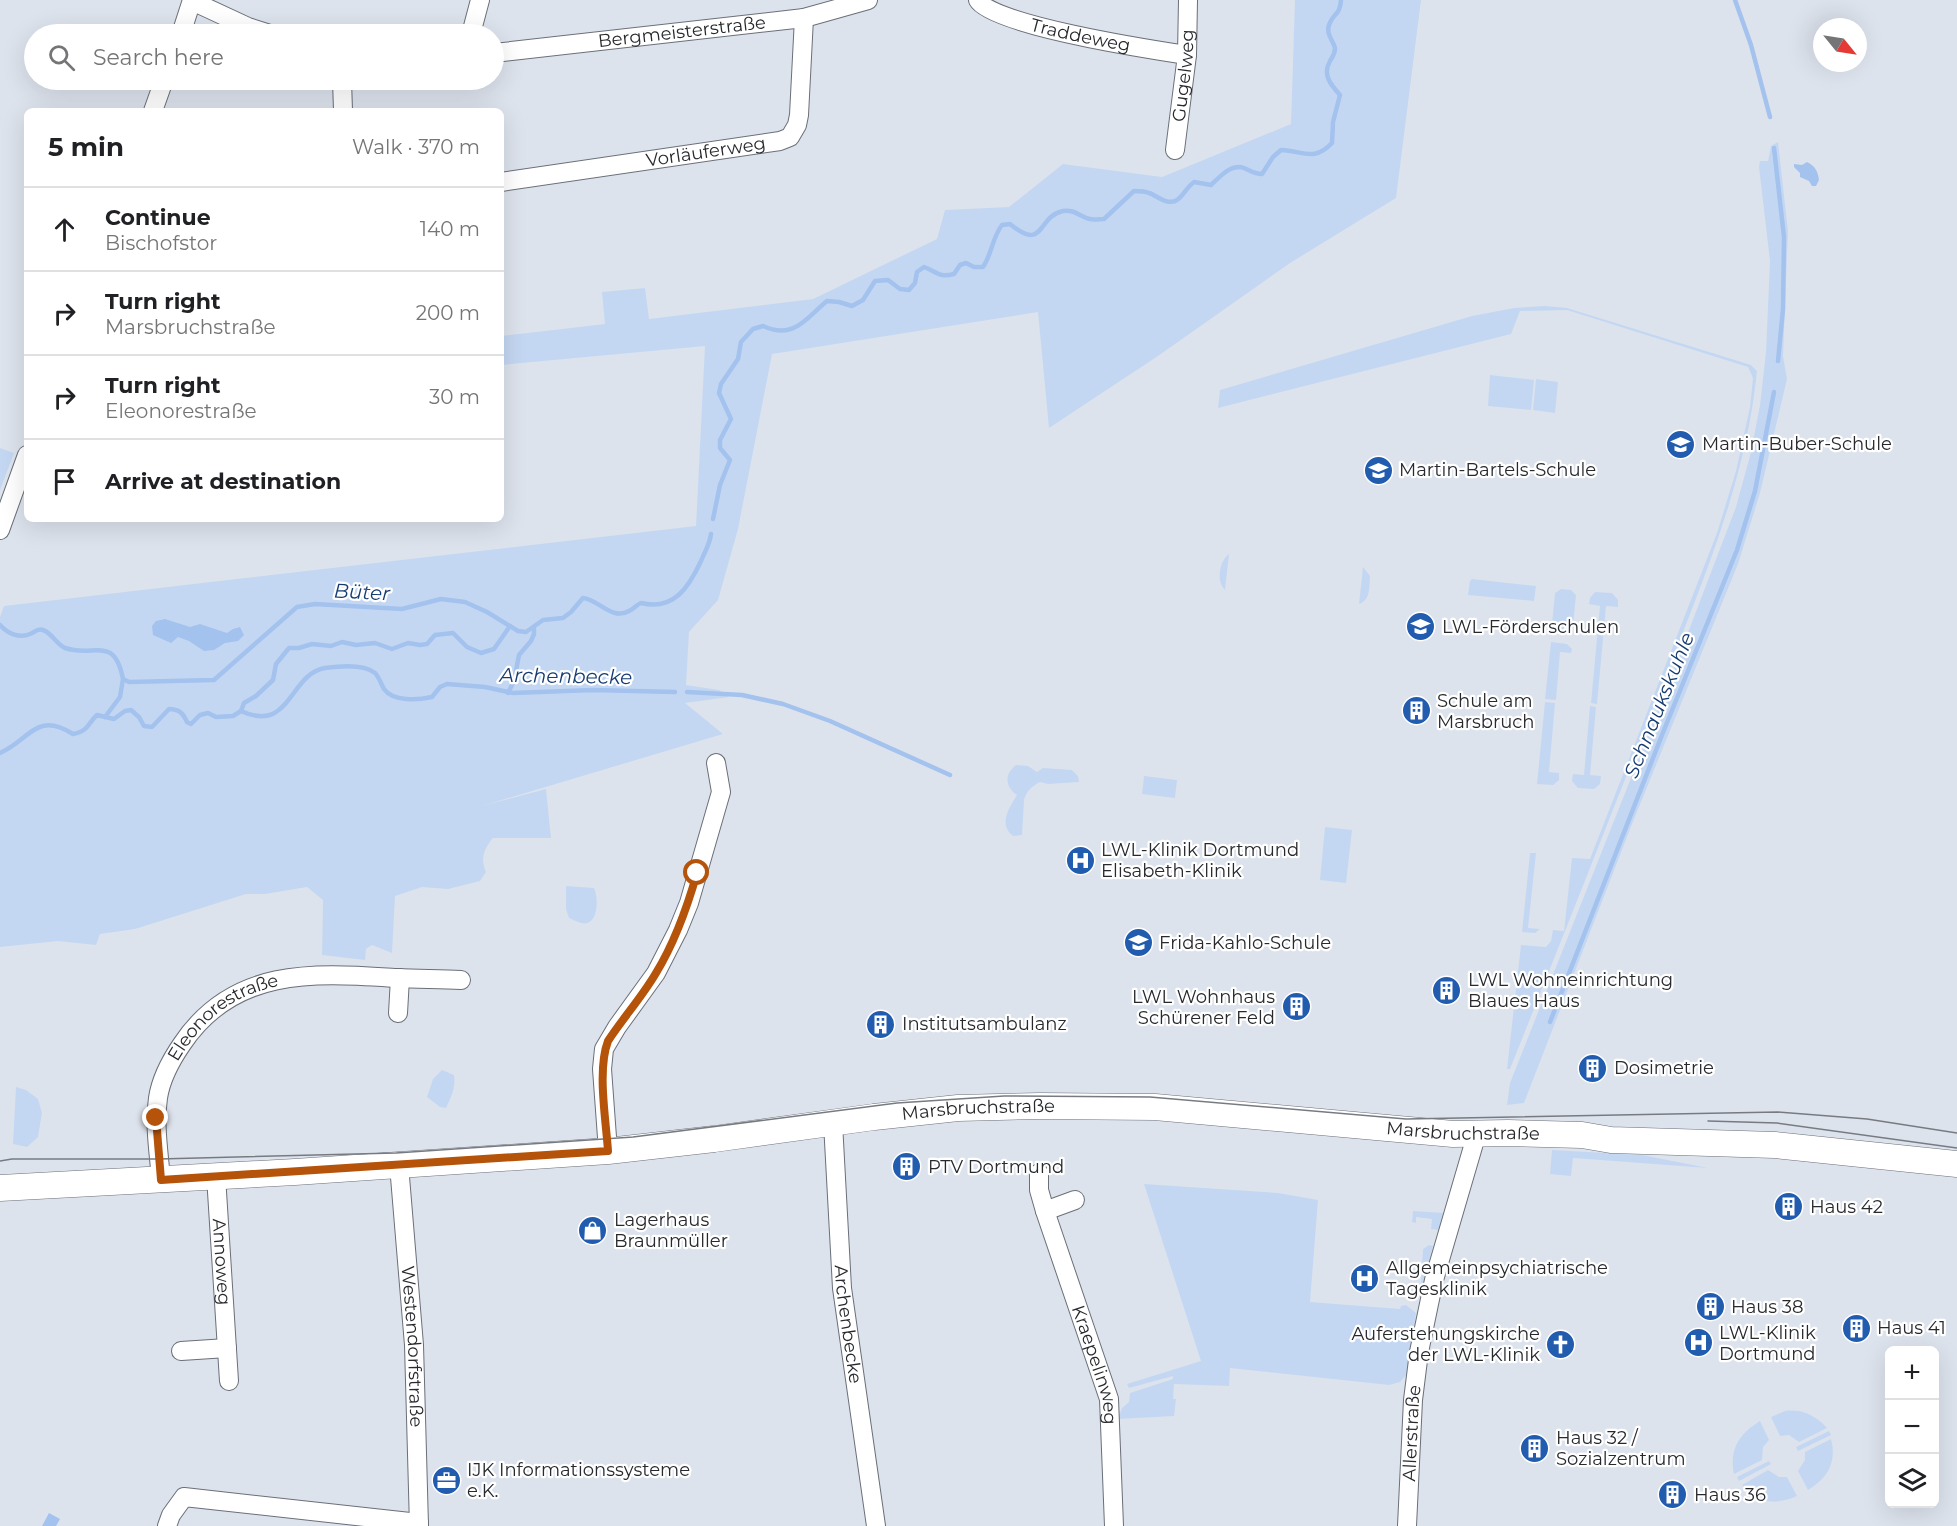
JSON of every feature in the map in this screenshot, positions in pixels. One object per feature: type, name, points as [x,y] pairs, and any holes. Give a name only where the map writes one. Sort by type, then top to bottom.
[{"type":"street","points":[[184,24],[192,0],[242,24]]},
{"type":"street","points":[[474,24],[480,0]]},
{"type":"street","name":"Bergmeisterstraße","points":[[504,51],[804,18],[868,0]]},
{"type":"street","name":"Traddeweg","points":[[978,0],[980,4],[996,14],[1092,39],[1187,55]]},
{"type":"street","name":"Gugelweg","points":[[1175,150],[1187,55],[1188,0]]},
{"type":"street","name":"Vorläuferweg","points":[[504,182],[681,157],[780,141],[790,137],[797,125],[799,115],[804,18]]},
{"type":"street","points":[[154,108],[160,90]]},
{"type":"street","points":[[343,90],[344,108]]},
{"type":"street","points":[[0,530],[24,463]]},
{"type":"street","points":[[608,1151],[604,1049],[656,973],[678,930],[692,893],[721,792],[716,763]]},
{"type":"street","name":"Eleonorestraße","points":[[161,1180],[156,1118],[158,1095],[164,1076],[192,1030],[232,996],[252,988],[300,976],[334,974],[461,980]]},
{"type":"street","points":[[398,1013],[400,978]]},
{"type":"street","name":"Marsbruchstraße","points":[[0,1188],[608,1151],[874,1117],[969,1108],[1040,1106],[1149,1107],[1422,1132],[1571,1135],[1611,1140],[1775,1144],[1957,1164]]},
{"type":"street","name":"Archenbecke","points":[[833,1123],[842,1288],[876,1526]]},
{"type":"street","name":"Allerstraße","points":[[1407,1526],[1413,1400],[1419,1352],[1434,1280],[1477,1133]]},
{"type":"street","name":"Westendorfstraße","points":[[399,1165],[414,1345],[419,1525]]},
{"type":"street","name":"Kraepelinweg","points":[[1039,1173],[1039,1190],[1045,1211],[1109,1399],[1114,1526]]},
{"type":"street","name":"Annoweg","points":[[216,1176],[229,1381]]},
{"type":"street","points":[[1045,1211],[1076,1200]]},
{"type":"street","points":[[181,1351],[227,1348]]},
{"type":"street","points":[[167,1526],[171,1515],[184,1497],[419,1525]]},
{"type":"shaded area","points":[[1295,0],[1421,0],[1396,198],[1290,263],[1158,356],[1049,428],[1038,312],[772,354],[738,529],[718,600],[689,632],[686,685],[719,690],[729,697],[685,703],[723,734],[485,805],[546,789],[551,838],[493,838],[484,854],[483,862],[486,872],[480,881],[448,889],[422,887],[395,896],[392,953],[372,945],[366,949],[365,960],[322,955],[323,900],[307,887],[265,894],[246,894],[135,929],[100,934],[96,945],[58,941],[0,947],[0,617],[4,606],[696,526],[705,346],[504,365],[504,336],[605,324],[602,292],[645,288],[649,319],[813,299],[937,239],[945,210],[1009,207],[1063,164],[1162,177],[1291,124]]},
{"type":"shaded area","points":[[1778,142],[1788,231],[1783,356],[1787,379],[1760,493],[1738,564],[1632,824],[1524,1103],[1507,1105],[1510,1083],[1736,507],[1751,452],[1760,405],[1766,352],[1770,261],[1759,167],[1760,161],[1768,161],[1771,146]]},
{"type":"shaded area","points":[[1807,162],[1817,171],[1819,180],[1816,186],[1812,186],[1809,181],[1800,177],[1800,173],[1794,167],[1794,164],[1802,165]]},
{"type":"shaded area","points":[[1545,306],[1567,308],[1751,365],[1757,371],[1743,453],[1720,533],[1510,1069],[1507,1069],[1521,945],[1546,947],[1551,941],[1553,930],[1564,931],[1572,858],[1590,859],[1717,533],[1736,471],[1750,407],[1753,378],[1748,367],[1567,310],[1520,311],[1511,334],[1218,408],[1220,390],[1472,316],[1514,308]]},
{"type":"shaded area","points":[[1490,375],[1534,380],[1531,410],[1488,406]]},
{"type":"shaded area","points":[[1536,379],[1558,382],[1555,413],[1533,410]]},
{"type":"shaded area","points":[[0,448],[14,453],[0,490]]},
{"type":"shaded area","points":[[1229,554],[1225,590],[1220,582],[1220,572],[1223,561]]},
{"type":"shaded area","points":[[1363,567],[1370,576],[1369,589],[1366,599],[1359,604]]},
{"type":"shaded area","points":[[1472,579],[1536,586],[1534,601],[1468,595]]},
{"type":"shaded area","points":[[1561,589],[1571,590],[1576,595],[1573,626],[1569,630],[1557,629],[1552,624],[1555,593]]},
{"type":"shaded area","points":[[1595,592],[1612,593],[1618,600],[1618,607],[1606,606],[1597,704],[1591,703],[1600,606],[1589,604]]},
{"type":"shaded area","points":[[165,619],[190,627],[200,624],[227,633],[240,627],[244,635],[238,641],[225,643],[214,650],[204,651],[178,637],[171,643],[153,635],[152,626],[156,621]]},
{"type":"shaded area","points":[[1551,642],[1567,644],[1572,649],[1571,653],[1560,652],[1556,700],[1545,699]]},
{"type":"shaded area","points":[[1545,702],[1555,703],[1549,772],[1559,773],[1559,780],[1553,785],[1537,784]]},
{"type":"shaded area","points":[[1590,706],[1596,707],[1590,775],[1601,776],[1600,784],[1594,789],[1578,788],[1572,781],[1573,774],[1584,775]]},
{"type":"shaded area","points":[[1016,765],[1028,766],[1037,772],[1043,768],[1072,770],[1078,776],[1079,782],[1048,784],[1040,782],[1032,787],[1024,800],[1022,835],[1013,836],[1006,826],[1006,816],[1017,795],[1008,784],[1009,772]]},
{"type":"shaded area","points":[[1144,776],[1177,780],[1175,798],[1142,794]]},
{"type":"shaded area","points":[[1325,827],[1352,830],[1346,883],[1320,880]]},
{"type":"shaded area","points":[[1530,853],[1536,853],[1528,928],[1540,929],[1535,933],[1522,932]]},
{"type":"shaded area","points":[[566,886],[594,888],[596,913],[591,921],[583,923],[569,918],[566,909]]},
{"type":"shaded area","points":[[442,1070],[454,1075],[454,1088],[446,1108],[440,1107],[427,1097],[433,1079]]},
{"type":"shaded area","points":[[16,1087],[26,1090],[38,1099],[42,1113],[38,1137],[27,1147],[13,1144]]},
{"type":"shaded area","points":[[1552,1150],[1642,1155],[1708,1168],[1573,1158],[1571,1176],[1550,1174]]},
{"type":"shaded area","points":[[1144,1184],[1278,1193],[1318,1200],[1310,1302],[1400,1309],[1401,1306],[1406,1305],[1416,1313],[1406,1375],[1400,1382],[1389,1385],[1230,1368],[1229,1386],[1174,1384],[1173,1399],[1176,1399],[1174,1416],[1118,1419],[1122,1408],[1129,1402],[1130,1393],[1173,1379],[1173,1376],[1129,1388],[1127,1384],[1201,1361]]},
{"type":"shaded area","points":[[1413,1211],[1445,1213],[1439,1230],[1431,1229],[1432,1219],[1416,1217],[1416,1223],[1412,1222]]},
{"type":"shaded area","points":[[1429,1245],[1433,1246],[1419,1299],[1417,1296],[1421,1284],[1423,1249]]},
{"type":"shaded area","points":[[1785,1411],[1808,1414],[1827,1428],[1799,1442],[1789,1435],[1780,1436],[1771,1417]]},
{"type":"shaded area","points":[[1760,1421],[1769,1440],[1763,1447],[1762,1460],[1734,1474],[1733,1457],[1737,1443],[1746,1431]]},
{"type":"shaded area","points":[[1829,1431],[1831,1435],[1798,1451],[1796,1447]]},
{"type":"shaded area","points":[[1831,1439],[1833,1455],[1829,1469],[1821,1480],[1808,1490],[1798,1471],[1805,1460],[1805,1452]]},
{"type":"shaded area","points":[[1769,1461],[1771,1464],[1739,1481],[1737,1477]]},
{"type":"shaded area","points":[[1768,1470],[1779,1477],[1787,1477],[1797,1496],[1781,1501],[1767,1501],[1754,1496],[1742,1485]]},
{"type":"shaded area","points":[[49,1513],[60,1519],[56,1526],[42,1526]]},
{"type":"waterway","name":"Büter","points":[[713,519],[720,485],[730,460],[720,448],[720,440],[731,419],[719,393],[721,384],[738,359],[741,342],[753,329],[763,326],[783,331],[791,329],[805,321],[827,301],[852,306],[863,300],[875,281],[888,280],[900,289],[909,290],[915,283],[917,272],[924,267],[945,275],[954,274],[960,265],[966,263],[974,267],[983,267],[1002,225],[1010,224],[1029,235],[1035,234],[1055,214],[1063,211],[1071,211],[1090,219],[1104,219],[1134,191],[1146,192],[1173,202],[1194,182],[1211,185],[1235,167],[1262,174],[1273,157],[1281,150],[1314,154],[1326,149],[1332,143],[1333,122],[1340,95],[1327,75],[1335,50],[1328,29],[1332,18],[1338,12],[1341,0]]},
{"type":"waterway","name":"Schnaukskuhle","points":[[1735,0],[1751,45],[1770,117]]},
{"type":"waterway","name":"Schnaukskuhle","points":[[1774,148],[1784,237],[1783,309],[1778,361]]},
{"type":"waterway","name":"Schnaukskuhle","points":[[1550,1022],[1737,550],[1755,491],[1774,392]]},
{"type":"waterway","name":"Büter","points":[[0,625],[10,633],[18,635],[43,630],[65,648],[108,652],[119,665],[123,679],[129,682],[214,680],[297,607],[315,604],[402,609],[441,599],[465,602],[518,631],[526,632],[543,620],[563,618],[583,598],[617,613],[629,611],[641,603],[653,605],[663,603],[679,595],[691,580],[707,548],[711,534]]},
{"type":"waterway","points":[[241,711],[244,703],[256,696],[273,680],[276,664],[289,648],[312,644],[331,646],[342,642],[356,645],[375,643],[392,649],[408,643],[427,644],[435,635],[453,633],[467,647],[481,653],[494,649],[510,626]]},
{"type":"waterway","points":[[508,693],[514,681],[519,655],[531,641],[534,628]]},
{"type":"waterway","name":"Archenbecke","points":[[0,753],[42,726],[50,725],[73,734],[85,729],[97,715],[114,719],[125,711],[131,710],[144,726],[152,727],[169,709],[180,712],[191,724],[200,715],[208,713],[216,717],[233,716],[241,711],[257,716],[270,715],[280,709],[304,680],[325,668],[351,666],[365,668],[375,673],[388,693],[406,699],[432,697],[440,687],[447,684],[485,687],[513,693],[593,690],[675,692]]},
{"type":"waterway","points":[[105,717],[120,697],[123,679]]},
{"type":"waterway","name":"Archenbecke","points":[[687,692],[742,695],[783,704],[830,721],[950,775]]},
{"type":"tram line","points":[[0,1161],[396,1153],[633,1137],[897,1103],[1004,1096],[1150,1097],[1406,1119],[1778,1112],[1867,1119],[1957,1133]]},
{"type":"tram line","points":[[1708,1121],[1777,1123],[1957,1148]]},
{"type":"place","name":"Martin-Buber-Schule","points":[[1681,444]]},
{"type":"place","name":"Martin-Bartels-Schule","points":[[1378,470]]},
{"type":"place","name":"LWL-Förderschulen","points":[[1421,627]]},
{"type":"place","name":"Schule am Marsbruch","points":[[1416,711]]},
{"type":"place","name":"LWL-Klinik Dortmund Elisabeth-Klinik","points":[[1080,860]]},
{"type":"place","name":"Frida-Kahlo-Schule","points":[[1138,943]]},
{"type":"place","name":"LWL Wohneinrichtung Blaues Haus","points":[[1447,990]]},
{"type":"place","name":"LWL Wohnhaus Schürener Feld","points":[[1296,1007]]},
{"type":"place","name":"Institutsambulanz","points":[[881,1024]]},
{"type":"place","name":"Dosimetrie","points":[[1593,1068]]},
{"type":"place","name":"PTV Dortmund","points":[[907,1167]]},
{"type":"place","name":"Haus 42","points":[[1789,1207]]},
{"type":"place","name":"Lagerhaus Braunmüller","points":[[593,1230]]},
{"type":"place","name":"Allgemeinpsychiatrische Tagesklinik","points":[[1365,1278]]},
{"type":"place","name":"Haus 38","points":[[1710,1307]]},
{"type":"place","name":"Haus 41","points":[[1856,1328]]},
{"type":"place","name":"LWL-Klinik Dortmund","points":[[1698,1343]]},
{"type":"place","name":"Auferstehungskirche der LWL-Klinik","points":[[1561,1344]]},
{"type":"place","name":"Haus 32 / Sozialzentrum","points":[[1535,1448]]},
{"type":"place","name":"IJK Informationssysteme e.K.","points":[[446,1480]]},
{"type":"place","name":"Haus 36","points":[[1673,1495]]},
{"type":"route","points":[[156,1118],[161,1180],[608,1151],[604,1049],[670,949],[697,873]]}]
